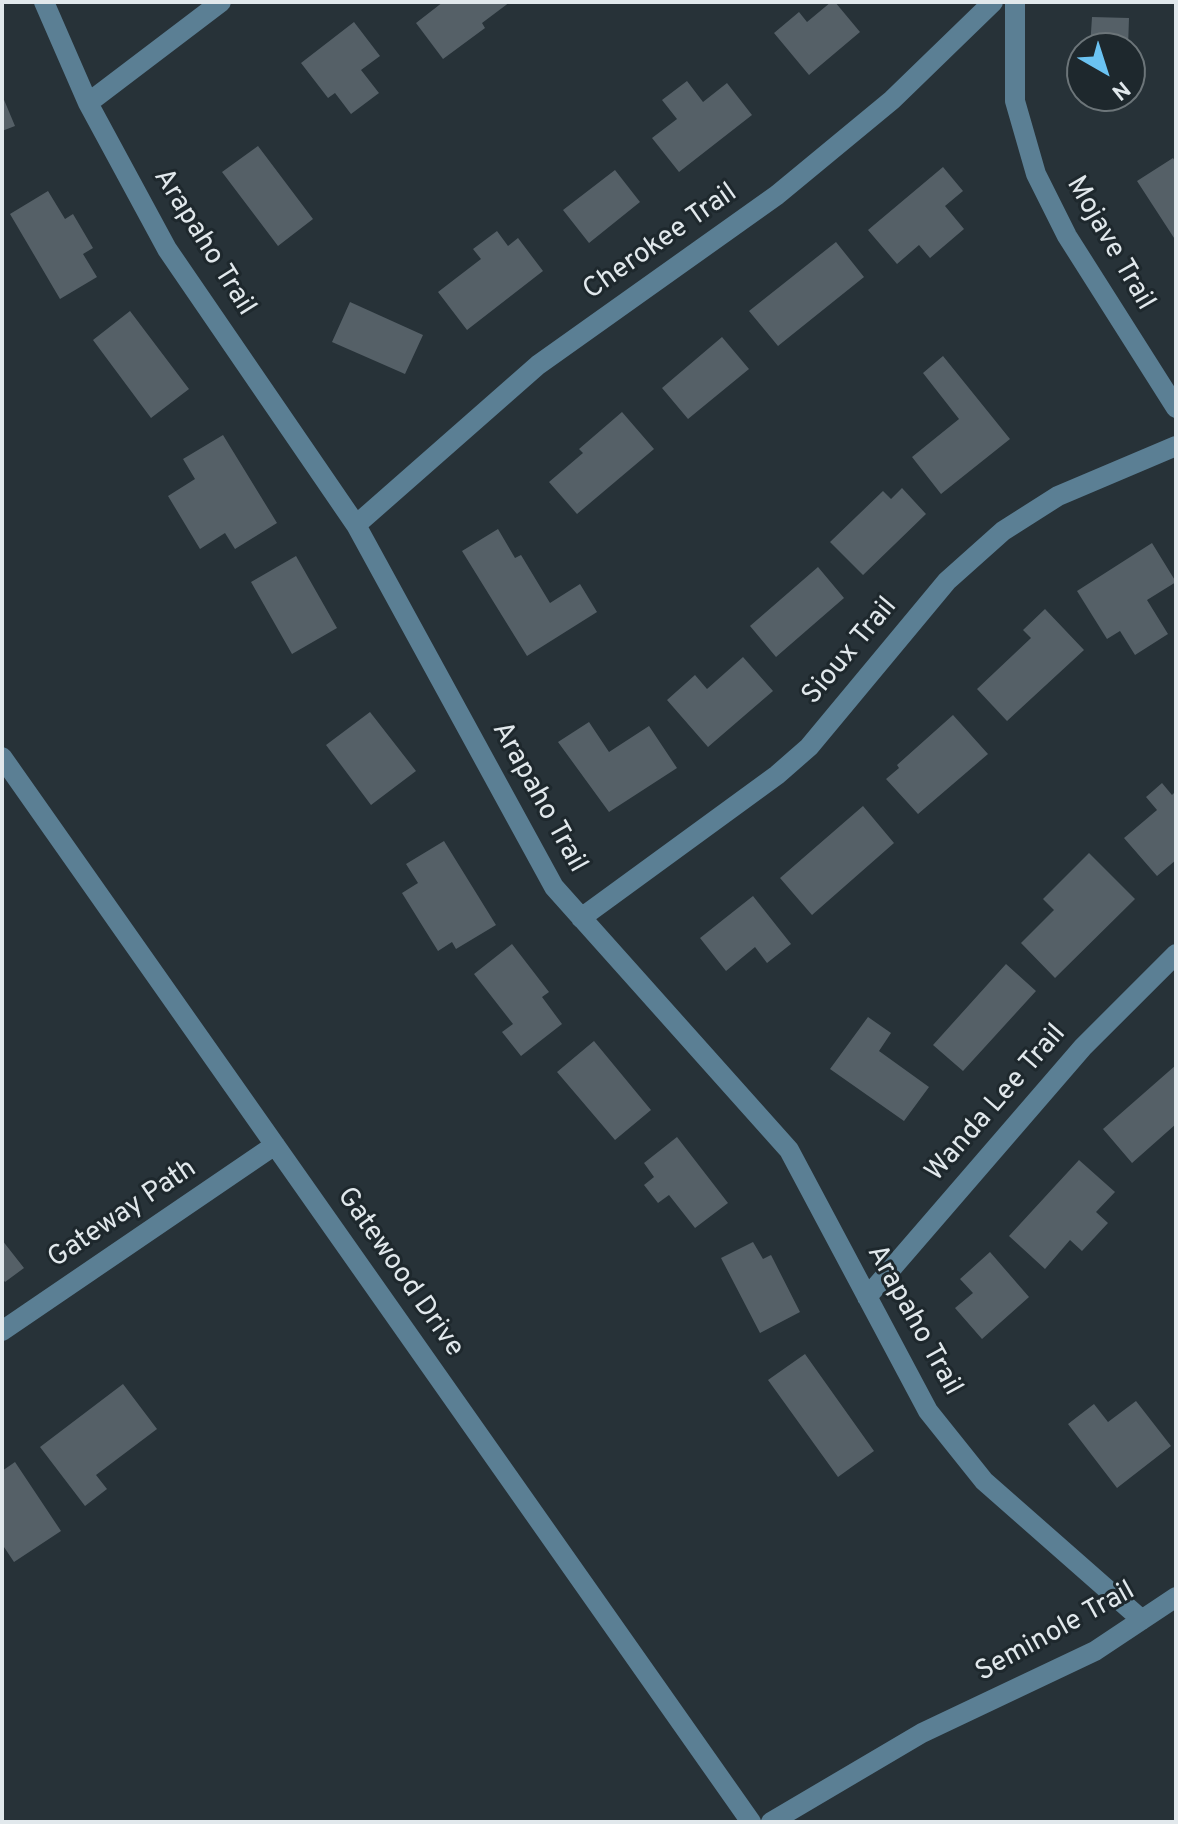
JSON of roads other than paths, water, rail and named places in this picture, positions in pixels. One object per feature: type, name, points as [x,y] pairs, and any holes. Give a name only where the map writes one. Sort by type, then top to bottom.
[{"type":"street","name":"Arapaho Trail","points":[[44,2],[88,103],[167,249],[356,525],[554,887],[789,1150],[928,1411],[984,1481],[1142,1620]]},
{"type":"street","points":[[88,103],[221,2]]},
{"type":"street","name":"Cherokee Trail","points":[[356,525],[538,365],[777,195],[892,100],[993,2]]},
{"type":"street","name":"Mojave Trail","points":[[1015,2],[1015,101],[1036,174],[1067,236],[1176,408]]},
{"type":"street","name":"Sioux Trail","points":[[581,918],[777,775],[809,747],[947,581],[1003,531],[1058,496],[1176,446]]},
{"type":"street","name":"Gatewood Drive","points":[[2,757],[751,1822]]},
{"type":"street","name":"Wanda Lee Trail","points":[[867,1297],[1083,1047],[1176,954]]},
{"type":"street","name":"Gateway Path","points":[[2,1331],[275,1145]]},
{"type":"street","name":"Seminole Trail","points":[[771,1822],[922,1733],[1095,1651],[1176,1597]]}]
